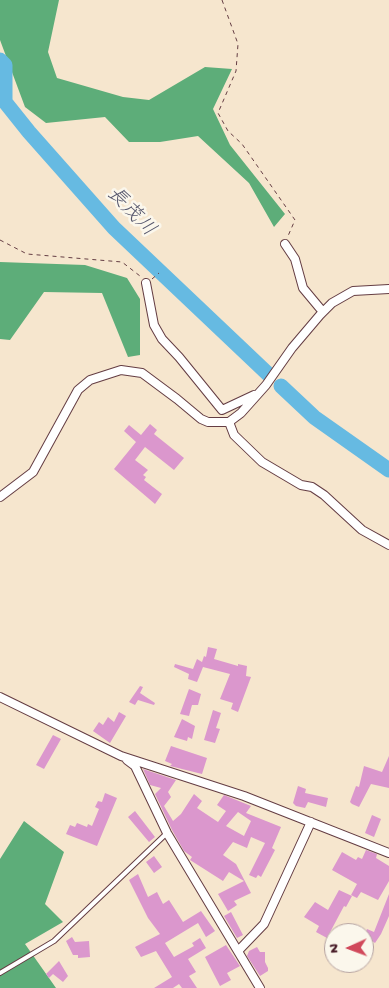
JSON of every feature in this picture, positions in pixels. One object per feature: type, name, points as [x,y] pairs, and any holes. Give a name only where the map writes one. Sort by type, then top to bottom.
[{"type":"street","points":[[285,244],[295,259],[303,288],[323,312]]},
{"type":"street","points":[[146,283],[154,325],[162,339],[179,356],[222,410],[256,394]]},
{"type":"street","points":[[0,497],[32,472],[78,390],[98,376],[121,370],[142,373],[177,398],[200,419],[208,422],[229,422],[241,413],[266,385],[323,312],[342,296],[364,289],[389,289]]},
{"type":"street","points":[[229,422],[234,435],[262,462],[300,484],[312,487],[324,495],[362,530],[389,545]]},
{"type":"street","points":[[0,697],[122,756],[244,796],[389,853]]},
{"type":"street","points":[[122,756],[135,766],[167,833],[239,950],[260,988]]},
{"type":"street","points":[[239,950],[264,924],[311,822]]},
{"type":"lane","points":[[0,973],[54,941],[167,833]]},
{"type":"path","points":[[222,0],[238,44],[236,71],[218,113],[228,131],[242,144],[295,220],[285,244]]},
{"type":"path","points":[[0,240],[27,254],[122,262],[136,271],[146,283]]},
{"type":"green space","points":[[0,0],[59,0],[48,52],[57,78],[123,97],[149,100],[205,67],[232,69],[213,109],[230,145],[285,214],[274,227],[249,183],[198,136],[160,142],[129,142],[105,117],[46,123],[25,107],[0,40]]},
{"type":"green space","points":[[0,262],[85,265],[127,278],[140,299],[140,355],[128,357],[102,293],[44,292],[10,340],[0,339]]},
{"type":"green space","points":[[24,821],[64,852],[45,904],[63,922],[25,944],[56,988],[0,988],[0,859]]},
{"type":"building","points":[[150,424],[157,430],[154,434],[184,458],[174,470],[145,447],[135,460],[148,470],[143,475],[146,477],[144,480],[162,494],[155,504],[114,469],[136,442],[124,431],[129,425],[141,435]]},
{"type":"building","points":[[208,647],[217,649],[214,659],[238,666],[238,664],[247,666],[246,676],[251,677],[238,712],[231,709],[233,703],[220,699],[230,674],[203,667],[197,682],[188,679],[189,674],[174,667],[175,664],[193,669],[197,659],[202,662],[204,656],[206,657]]},
{"type":"building","points":[[140,686],[143,687],[140,693],[155,703],[154,705],[138,700],[135,705],[129,702]]},
{"type":"building","points":[[189,689],[201,694],[198,705],[192,705],[189,716],[180,714]]},
{"type":"building","points":[[213,710],[221,713],[216,728],[220,729],[215,743],[204,740]]},
{"type":"building","points":[[119,712],[126,716],[110,743],[93,731],[99,722],[103,725],[108,717],[114,722]]},
{"type":"building","points":[[182,719],[195,726],[192,739],[188,737],[187,741],[174,737]]},
{"type":"building","points":[[53,735],[61,739],[44,769],[36,765]]},
{"type":"building","points":[[171,746],[207,758],[202,774],[170,766],[172,764],[165,761]]},
{"type":"building","points":[[389,756],[389,788],[371,784],[359,807],[352,804],[350,802],[356,786],[359,787],[364,766],[382,772]]},
{"type":"building","points":[[143,769],[176,780],[168,792],[171,797],[164,806],[173,821],[181,814],[194,794],[202,801],[197,808],[218,822],[226,811],[217,805],[224,795],[251,806],[246,813],[281,827],[272,848],[275,850],[261,877],[258,875],[256,878],[249,875],[265,843],[251,837],[247,848],[233,842],[223,855],[236,864],[251,893],[234,901],[237,905],[228,911],[218,894],[244,881],[229,872],[223,881],[190,860],[192,857],[184,851],[155,794],[161,788],[150,785]],"holes":[[[238,812],[251,821],[244,836],[226,826]]]},
{"type":"building","points":[[298,786],[306,789],[305,793],[328,798],[326,807],[308,802],[305,808],[296,806],[293,803]]},
{"type":"building","points":[[105,793],[117,798],[97,846],[66,834],[70,825],[75,827],[77,823],[87,827],[88,824],[92,826],[99,809],[95,807],[98,801],[102,802]]},
{"type":"building","points":[[135,811],[155,837],[149,842],[128,817]]},
{"type":"building","points":[[372,815],[381,819],[374,837],[365,833]]},
{"type":"building","points":[[366,850],[377,854],[376,858],[389,866],[389,881],[378,900],[361,892],[357,898],[351,895],[357,884],[332,870],[342,852],[356,860],[358,857],[362,859]]},
{"type":"building","points":[[154,856],[162,867],[154,873],[146,862]]},
{"type":"building","points":[[138,874],[148,897],[157,892],[163,904],[169,900],[183,922],[201,911],[215,931],[206,937],[198,923],[165,943],[174,957],[194,946],[192,943],[200,938],[206,948],[188,959],[196,972],[189,976],[197,988],[182,988],[179,984],[173,988],[154,988],[172,977],[156,951],[141,957],[135,947],[160,934],[148,918],[129,880]]},
{"type":"building","points":[[339,890],[352,896],[335,923],[324,923],[324,936],[316,932],[319,926],[304,917],[315,902],[328,910]]},
{"type":"building","points":[[389,894],[389,916],[375,943],[374,932]]},
{"type":"building","points":[[231,912],[243,935],[237,938],[224,916]]},
{"type":"building","points":[[72,937],[75,942],[89,941],[90,957],[78,958],[78,955],[73,955],[66,941]]},
{"type":"building","points":[[226,945],[240,966],[227,973],[231,980],[220,986],[205,957]]},
{"type":"building","points":[[257,947],[260,952],[265,952],[265,962],[268,968],[268,971],[260,976],[247,956],[249,951]]},
{"type":"building","points":[[59,961],[68,976],[63,982],[53,974],[49,978],[46,974]]},
{"type":"waterway","name":"長茂川","points":[[0,60],[5,65],[5,102],[29,132],[114,228],[268,374]]},
{"type":"waterway","name":"長茂川","points":[[281,386],[314,417],[389,470]]}]
